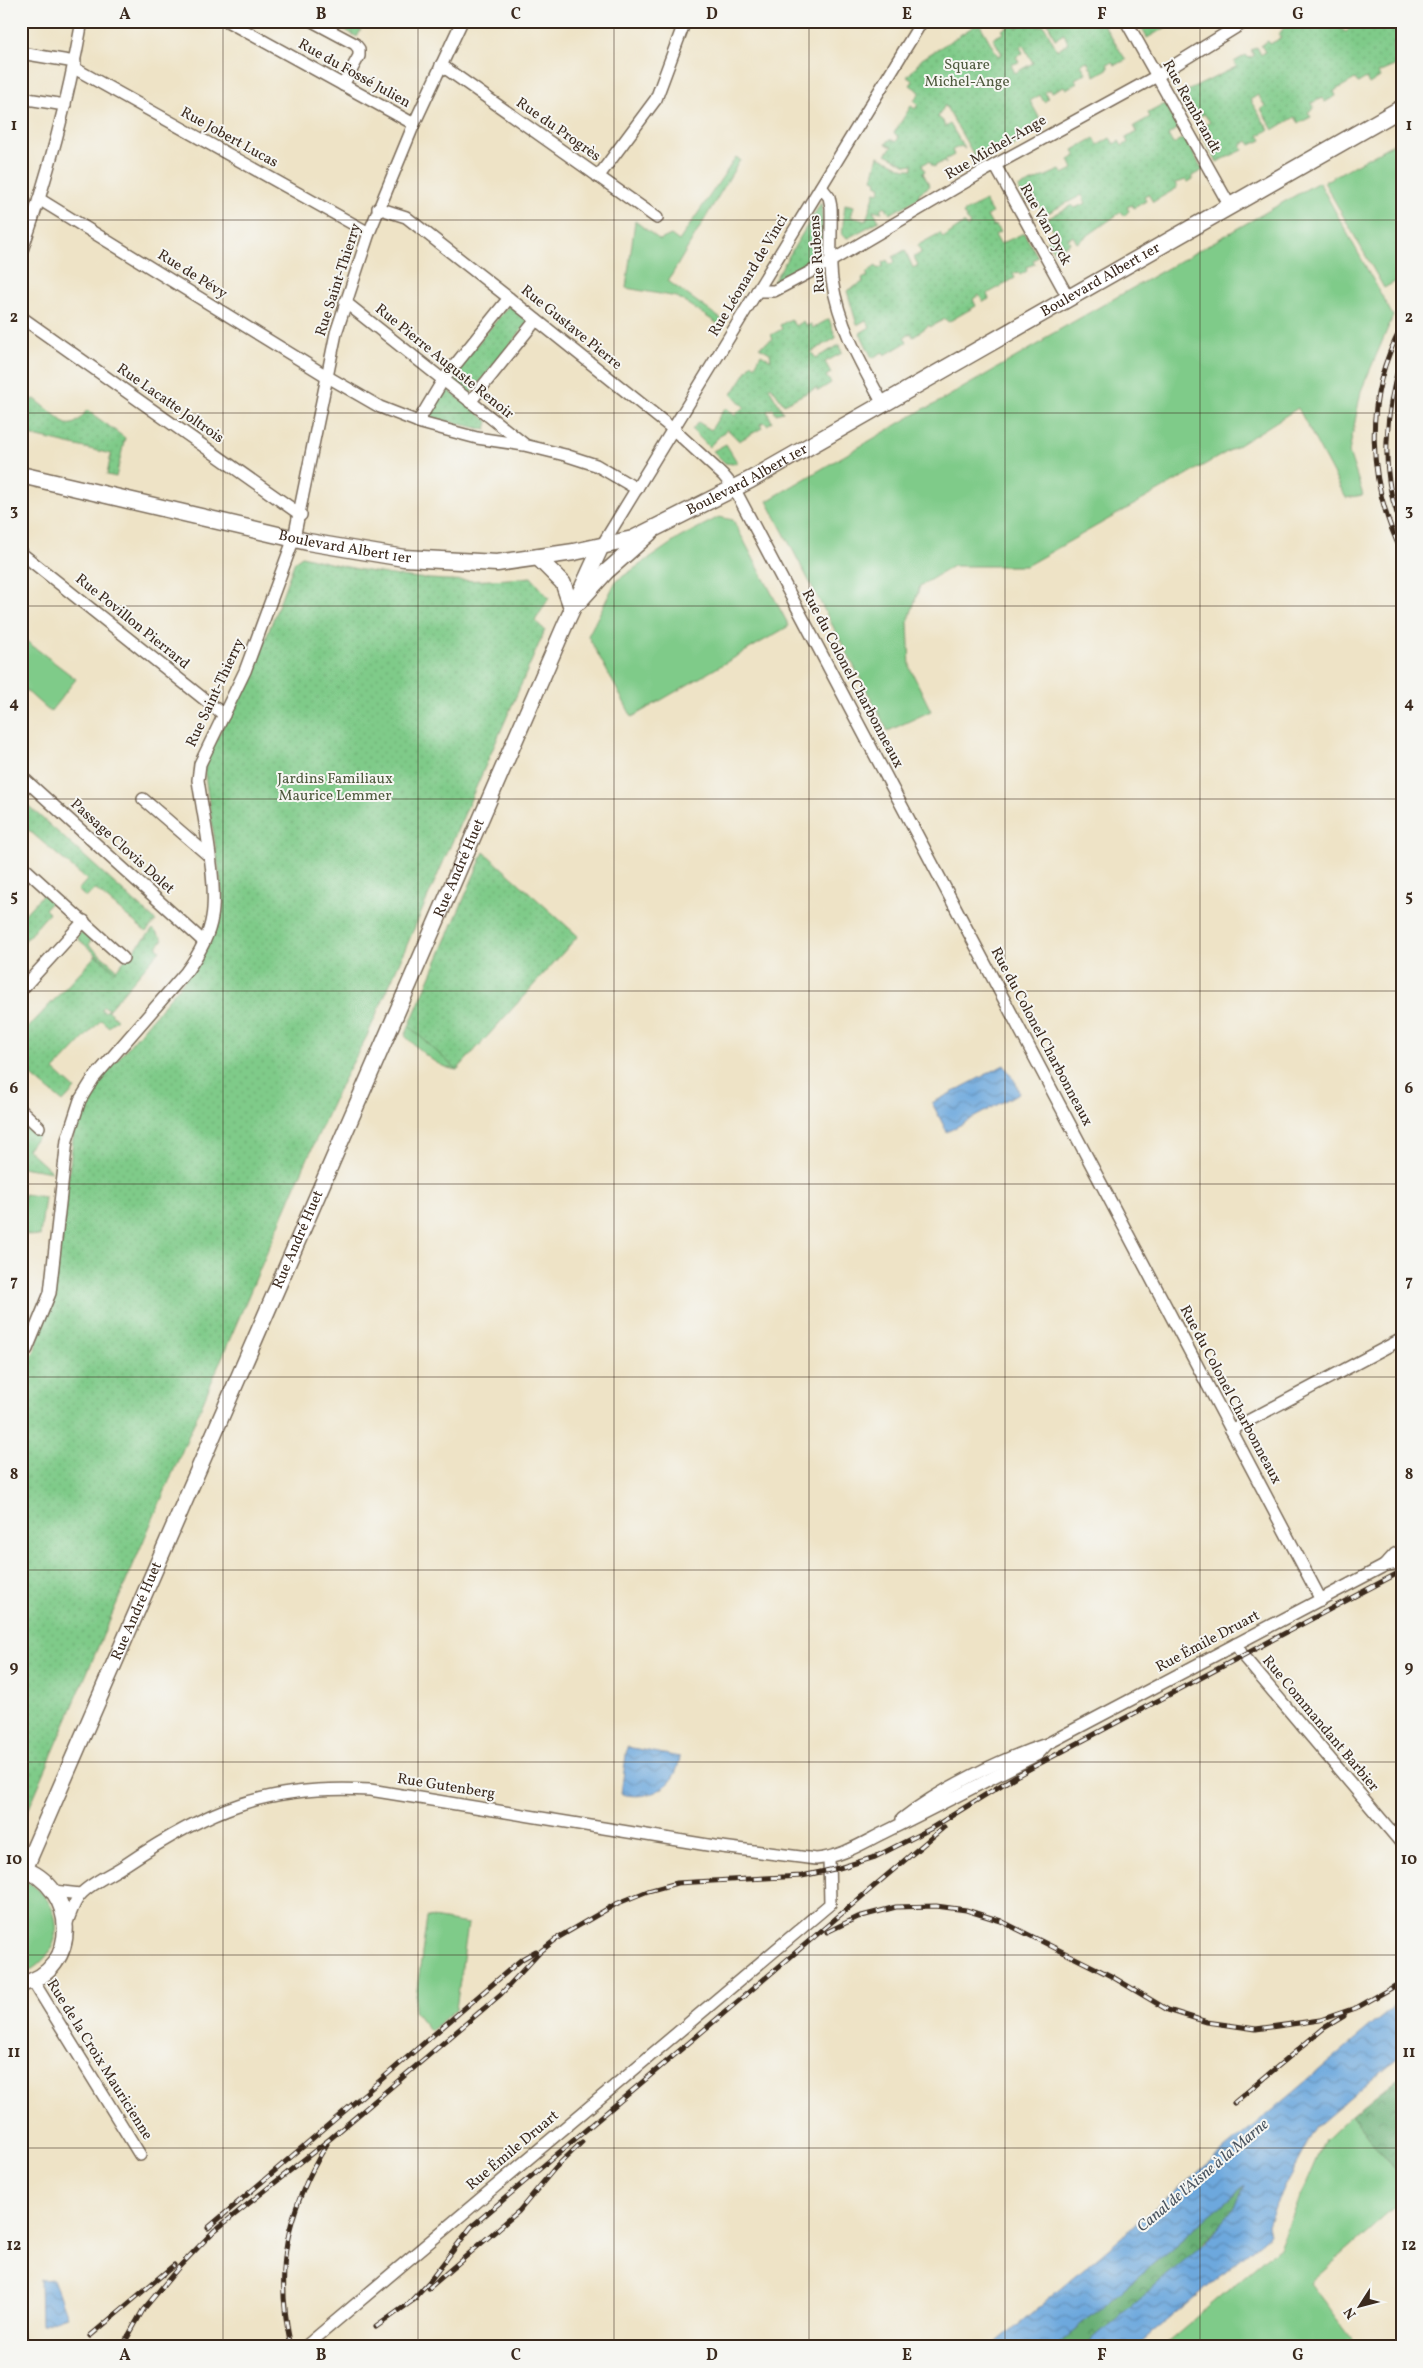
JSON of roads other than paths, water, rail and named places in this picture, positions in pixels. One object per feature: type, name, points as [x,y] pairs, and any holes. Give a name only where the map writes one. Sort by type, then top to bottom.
[{"type":"main road","name":"Boulevard Albert 1er","points":[[21,475],[292,546],[404,558],[497,563],[602,547],[634,539],[652,532],[734,488],[882,402],[1231,208],[1402,108]]},
{"type":"street","points":[[22,250],[39,199],[65,106],[75,65],[82,21]]},
{"type":"street","name":"Rue du Fossé Julien","points":[[227,21],[414,124]]},
{"type":"street","points":[[312,21],[355,44],[359,49],[359,56],[343,85]]},
{"type":"street","name":"Rue Saint-Thierry","points":[[21,1357],[27,1350],[50,1293],[67,1140],[80,1100],[93,1079],[198,956],[212,918],[213,898],[209,856],[198,772],[245,671],[292,546],[301,515],[336,333],[369,233],[414,124],[462,21]]},
{"type":"street","points":[[598,177],[656,99],[685,21]]},
{"type":"street","name":"Rue Léonard de Vinci","points":[[602,547],[922,21]]},
{"type":"street","name":"Rue Rembrandt","points":[[1126,21],[1231,208]]},
{"type":"street","name":"Rue Michel-Ange","points":[[757,291],[774,291],[831,261],[995,165],[1156,76],[1246,21]]},
{"type":"street","name":"Rue Jobert Lucas","points":[[21,53],[75,65],[369,233]]},
{"type":"street","name":"Rue du Progrès","points":[[441,66],[657,218]]},
{"type":"street","points":[[21,98],[65,106]]},
{"type":"street","name":"Rue Van Dyck","points":[[995,165],[1069,299]]},
{"type":"street","name":"Rue Rubens","points":[[821,187],[829,198],[831,261],[837,302],[847,337],[882,402]]},
{"type":"street","name":"Rue de Pévy","points":[[39,199],[328,377],[380,406],[418,422],[478,438],[524,445],[596,465],[637,489]]},
{"type":"street","name":"Rue Gustave Pierre","points":[[378,208],[406,217],[509,298],[674,430],[723,475],[734,488]]},
{"type":"street","points":[[418,422],[443,380],[509,298]]},
{"type":"street","name":"Rue Pierre Auguste Renoir","points":[[345,302],[524,445]]},
{"type":"street","name":"Rue Lacatte Joltrois","points":[[21,318],[301,515]]},
{"type":"street","points":[[470,402],[536,320]]},
{"type":"street","name":"Rue du Colonel Charbonneaux","points":[[734,488],[1321,1600]]},
{"type":"street","points":[[537,557],[563,583],[572,609],[596,586],[606,572],[652,532]]},
{"type":"street","name":"Rue André Huet","points":[[23,1869],[572,609],[602,547]]},
{"type":"street","name":"Rue Povillon Pierrard","points":[[21,553],[224,715]]},
{"type":"street","name":"Passage Clovis Dolet","points":[[21,776],[203,941]]},
{"type":"street","points":[[142,799],[209,856]]},
{"type":"street","points":[[21,865],[123,958]]},
{"type":"street","points":[[21,990],[84,921]]},
{"type":"street","points":[[21,1110],[39,1127]]},
{"type":"street","points":[[1232,1430],[1402,1339]]},
{"type":"street","name":"Rue Émile Druart","points":[[1384,1566],[1395,1554],[1402,1550]]},
{"type":"street","name":"Rue Émile Druart","points":[[306,2347],[830,1904],[829,1858],[860,1846],[887,1831],[909,1813],[949,1789],[1019,1753],[1047,1744],[1384,1566],[1402,1562]]},
{"type":"street","name":"Rue Commandant Barbier","points":[[1236,1644],[1243,1656],[1402,1844]]},
{"type":"street","name":"Rue Gutenberg","points":[[80,1894],[177,1831],[222,1810],[265,1797],[313,1790],[370,1790],[775,1856],[803,1859],[829,1858]]},
{"type":"street","points":[[23,1869],[41,1878],[54,1890],[62,1904],[66,1925],[64,1943],[53,1965],[27,1982]]},
{"type":"street","points":[[54,1890],[80,1894],[66,1925]]},
{"type":"street","name":"Rue de la Croix Mauricienne","points":[[27,1982],[140,2155]]},
{"type":"street","points":[[21,2328],[22,2347]]},
{"type":"water","points":[[1004,1065],[1016,1083],[1019,1093],[947,1132],[932,1103]]},
{"type":"water","points":[[627,1747],[680,1757],[678,1768],[673,1777],[660,1790],[642,1796],[621,1794]]},
{"type":"water","name":"Canal de l'Aisne à la Marne","points":[[1402,2000],[1402,2054],[1316,2127],[1276,2202],[1268,2226],[1270,2234],[1135,2347],[1083,2347],[1207,2241],[1235,2206],[1245,2186],[1055,2347],[991,2347]]},
{"type":"water","points":[[53,2279],[67,2316],[41,2325],[40,2280]]},
{"type":"railway","points":[[1402,327],[1389,354],[1381,382],[1376,410],[1374,439],[1376,469],[1382,497],[1390,525],[1402,552]]},
{"type":"railway","points":[[1402,356],[1392,397],[1387,441],[1390,485],[1394,506],[1402,525]]},
{"type":"railway","points":[[122,2347],[143,2310],[179,2267],[214,2231],[331,2138],[501,1994],[541,1951],[559,1937],[616,1904],[648,1891],[677,1883],[802,1876],[839,1868],[875,1857],[930,1829],[1016,1776],[1402,1571]]},
{"type":"railway","points":[[410,2302],[429,2282],[471,2227],[944,1827]]},
{"type":"railway","points":[[827,1932],[858,1917],[896,1907],[936,1906],[966,1910],[1001,1921],[1111,1976],[1168,2010],[1207,2022],[1256,2029],[1320,2020],[1358,2007],[1402,1982]]},
{"type":"railway","points":[[208,2228],[522,1959],[536,1951]]},
{"type":"railway","points":[[1234,2103],[1324,2028],[1344,2016]]},
{"type":"railway","points":[[429,2288],[519,2211],[555,2168],[582,2142]]},
{"type":"railway","points":[[291,2347],[284,2292],[284,2266],[287,2241],[302,2193],[327,2144]]},
{"type":"railway","points":[[90,2336],[174,2265]]},
{"type":"railway","points":[[376,2327],[415,2299]]},
{"type":"park label","name":"Square Michel-Ange","points":[[967,74]]},
{"type":"park label","name":"Jardins Familiaux Maurice Lemmer","points":[[335,788]]}]
